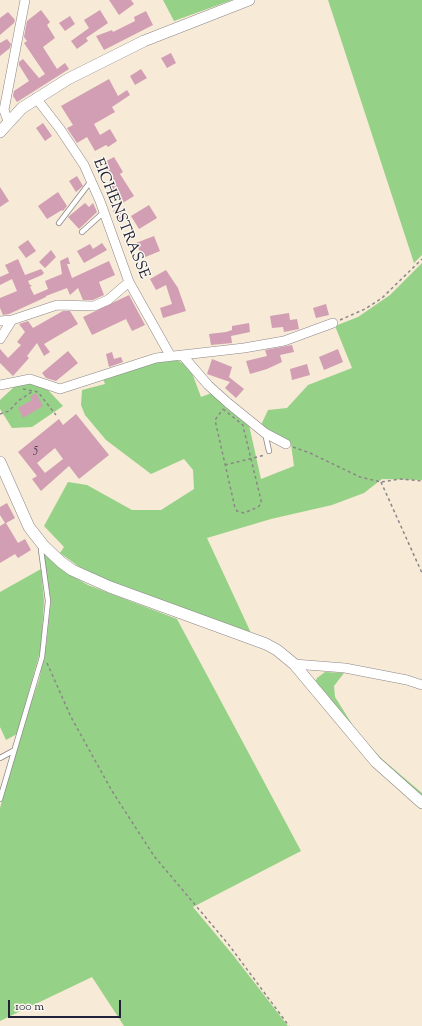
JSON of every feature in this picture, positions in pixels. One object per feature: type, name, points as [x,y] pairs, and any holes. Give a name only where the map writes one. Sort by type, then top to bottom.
[{"type":"street","points":[[8,122],[4,110],[25,0]]},
{"type":"street","points":[[0,132],[22,108],[68,79],[144,41],[249,0]]},
{"type":"street","name":"EICHENSTRASSE","points":[[36,98],[73,146],[91,181],[104,212],[129,282],[170,355]]},
{"type":"street","points":[[0,321],[12,320],[57,305],[94,306],[108,300],[129,282]]},
{"type":"street","points":[[0,339],[12,320]]},
{"type":"street","points":[[0,385],[30,379],[60,389],[170,355],[183,356],[284,341],[334,323]]},
{"type":"street","points":[[183,356],[208,385],[265,433],[286,444]]},
{"type":"street","points":[[0,462],[29,527],[42,545],[61,562],[78,573],[110,587],[266,644],[277,650],[294,664],[367,752],[422,803]]},
{"type":"street","points":[[294,664],[345,668],[407,680],[422,685]]},
{"type":"lane","points":[[59,223],[91,181]]},
{"type":"lane","points":[[82,232],[104,212]]},
{"type":"lane","points":[[265,433],[269,451]]},
{"type":"lane","points":[[0,799],[42,657],[48,601],[41,550],[42,545]]},
{"type":"lane","points":[[0,758],[13,751]]},
{"type":"path","points":[[334,323],[365,309],[382,298],[422,259]]},
{"type":"path","points":[[12,382],[14,387],[32,392],[38,392],[56,415]]},
{"type":"path","points":[[0,414],[9,411],[18,401],[32,392]]},
{"type":"path","points":[[223,409],[243,425],[252,459],[261,504],[244,513],[237,511],[225,465],[216,420],[223,409]]},
{"type":"path","points":[[286,444],[310,453],[360,477],[381,482],[400,479],[422,482]]},
{"type":"path","points":[[225,465],[263,456],[269,451]]},
{"type":"path","points":[[381,482],[422,573]]},
{"type":"path","points":[[42,657],[45,659],[71,717],[108,785],[154,856],[229,945],[290,1026]]},
{"type":"green space","points":[[163,0],[232,0],[174,21]]},
{"type":"green space","points":[[328,0],[422,0],[422,255],[414,263]]},
{"type":"green space","points":[[422,263],[422,480],[382,479],[364,493],[332,505],[271,519],[207,538],[251,633],[92,576],[60,553],[64,547],[44,526],[68,482],[87,485],[132,510],[161,510],[194,489],[193,470],[184,459],[151,474],[106,440],[85,415],[81,405],[82,390],[105,384],[103,379],[158,361],[177,360],[186,365],[192,373],[201,397],[212,393],[249,425],[261,479],[294,466],[291,444],[261,425],[268,410],[287,408],[308,385],[352,368],[335,326],[358,317],[390,295]]},
{"type":"green space","points":[[31,383],[48,390],[63,406],[32,427],[12,428],[0,409],[0,400],[14,387]]},
{"type":"green space","points":[[43,553],[74,577],[88,585],[177,619],[301,851],[193,907],[233,955],[288,1026],[124,1026],[92,977],[0,1021],[0,808],[21,731],[39,680],[46,647],[51,601]]},
{"type":"green space","points":[[41,569],[44,601],[41,648],[17,734],[6,740],[0,727],[0,592]]},
{"type":"green space","points":[[325,672],[344,673],[334,686],[335,697],[357,732],[382,759],[422,793],[422,799],[378,761],[315,682],[317,678]]},
{"type":"building","points":[[109,0],[131,0],[134,4],[119,15]]},
{"type":"building","points":[[41,10],[50,22],[47,25],[55,38],[43,47],[57,69],[65,63],[69,69],[17,102],[13,96],[14,91],[29,81],[19,65],[19,62],[23,59],[39,78],[45,74],[24,43],[27,41],[24,37],[27,21]]},
{"type":"building","points":[[100,10],[108,23],[86,38],[88,41],[77,49],[71,41],[89,28],[84,20]]},
{"type":"building","points":[[146,11],[153,25],[104,50],[96,36],[112,30],[113,32],[135,21],[134,17]]},
{"type":"building","points":[[8,12],[15,20],[14,23],[0,35],[0,18]]},
{"type":"building","points":[[70,16],[75,24],[65,31],[59,23]]},
{"type":"building","points":[[7,39],[11,44],[10,48],[0,56],[0,43]]},
{"type":"building","points":[[171,53],[176,63],[167,68],[161,58]]},
{"type":"building","points":[[141,69],[147,78],[135,85],[130,76]]},
{"type":"building","points":[[109,79],[118,96],[127,90],[130,95],[112,107],[115,112],[94,124],[100,135],[110,129],[117,141],[108,147],[106,145],[95,151],[87,137],[77,143],[67,128],[73,125],[61,106]]},
{"type":"building","points":[[43,123],[52,136],[45,141],[36,128]]},
{"type":"building","points":[[114,157],[123,172],[120,174],[134,196],[121,204],[109,182],[113,180],[103,163]]},
{"type":"building","points":[[77,176],[83,186],[76,192],[69,181]]},
{"type":"building","points":[[0,187],[9,201],[0,207]]},
{"type":"building","points":[[58,192],[67,206],[63,211],[62,210],[47,219],[38,206]]},
{"type":"building","points":[[85,203],[89,207],[93,203],[97,212],[79,229],[68,217]]},
{"type":"building","points":[[149,205],[157,218],[139,229],[131,216]]},
{"type":"building","points":[[119,207],[126,217],[120,221],[113,211]]},
{"type":"building","points":[[154,236],[160,251],[143,258],[136,243]]},
{"type":"building","points":[[28,240],[36,251],[26,258],[18,247]]},
{"type":"building","points":[[102,243],[107,250],[84,263],[77,251],[90,244],[93,249]]},
{"type":"building","points":[[51,250],[56,257],[45,268],[39,262]]},
{"type":"building","points":[[68,257],[70,264],[67,264],[72,278],[109,261],[115,275],[99,282],[104,295],[93,300],[83,300],[78,288],[70,295],[67,288],[46,296],[9,314],[3,315],[0,308],[0,298],[17,291],[12,279],[0,285],[0,277],[9,273],[5,265],[18,259],[25,275],[41,269],[44,273],[42,275],[28,281],[30,285],[32,285],[30,287],[34,295],[48,289],[45,281],[62,274],[60,261]]},
{"type":"building","points":[[166,270],[178,288],[186,311],[163,318],[160,308],[172,304],[166,285],[156,290],[150,279]]},
{"type":"building","points":[[129,295],[145,325],[132,331],[126,319],[92,335],[83,317]]},
{"type":"building","points":[[326,304],[329,315],[316,318],[313,308]]},
{"type":"building","points":[[63,311],[70,311],[78,324],[44,344],[50,352],[44,356],[37,343],[27,356],[29,358],[13,376],[0,363],[0,349],[8,358],[21,345],[17,342],[25,332],[19,324],[28,321],[33,328]]},
{"type":"building","points":[[289,313],[290,320],[297,319],[299,329],[284,332],[283,327],[272,328],[270,316]]},
{"type":"building","points":[[249,323],[250,332],[231,336],[232,343],[211,345],[209,334],[226,332],[232,330],[232,326]]},
{"type":"building","points":[[292,345],[294,352],[280,355],[282,362],[267,369],[250,374],[246,361],[267,356],[265,350]]},
{"type":"building","points":[[338,349],[343,362],[324,370],[319,357]]},
{"type":"building","points":[[68,351],[78,363],[56,381],[46,378],[42,373]]},
{"type":"building","points":[[112,352],[114,359],[121,357],[123,362],[109,367],[106,354]]},
{"type":"building","points":[[212,359],[232,367],[229,377],[244,389],[236,398],[225,388],[230,382],[207,374]]},
{"type":"building","points":[[307,364],[310,375],[292,380],[290,369]]},
{"type":"building","points":[[36,393],[43,406],[23,418],[18,408],[32,400],[30,397]]},
{"type":"building","points":[[76,414],[109,455],[79,479],[69,466],[41,491],[32,479],[37,476],[18,452],[59,419],[63,425]],"holes":[[[55,448],[63,459],[45,473],[37,463]]]},
{"type":"building","points":[[7,503],[15,518],[6,523],[18,543],[25,539],[31,550],[18,558],[15,554],[0,563],[0,526],[5,523],[0,515],[0,507]]}]
